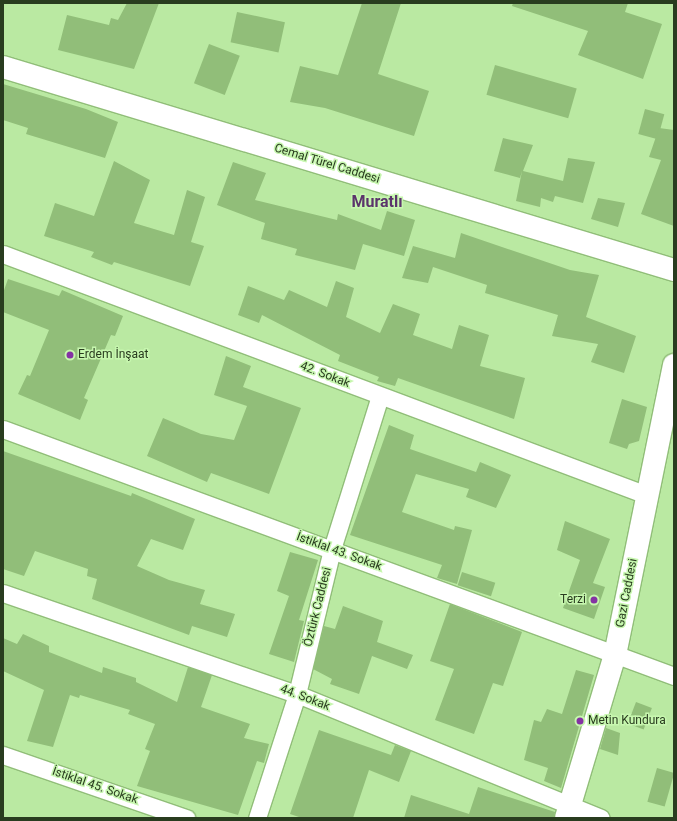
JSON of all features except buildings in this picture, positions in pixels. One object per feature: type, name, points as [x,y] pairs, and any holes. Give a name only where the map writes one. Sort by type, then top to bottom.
[{"type":"street","name":"Cemal Türel Caddesi","points":[[3,67],[674,270]]},
{"type":"street","name":"42. Sokak","points":[[3,254],[647,495]]},
{"type":"street","name":"Gazi Caddesi","points":[[567,812],[615,655],[647,495],[667,426],[674,365]]},
{"type":"street","name":"Öztürk Caddesi","points":[[257,818],[297,694],[332,549],[380,396]]},
{"type":"street","name":"İstiklal 43. Sokak","points":[[3,429],[674,676]]},
{"type":"street","name":"44. Sokak","points":[[3,593],[297,694],[567,812],[601,818]]},
{"type":"street","name":"İstiklal 45. Sokak","points":[[3,755],[186,818]]},
{"type":"place","name":"Erdem İnşaat","points":[[70,355]]},
{"type":"place","name":"Terzi","points":[[594,600]]},
{"type":"place","name":"Metin Kundura","points":[[580,721]]},
{"type":"district","name":"Muratlı","points":[[377,202]]}]
